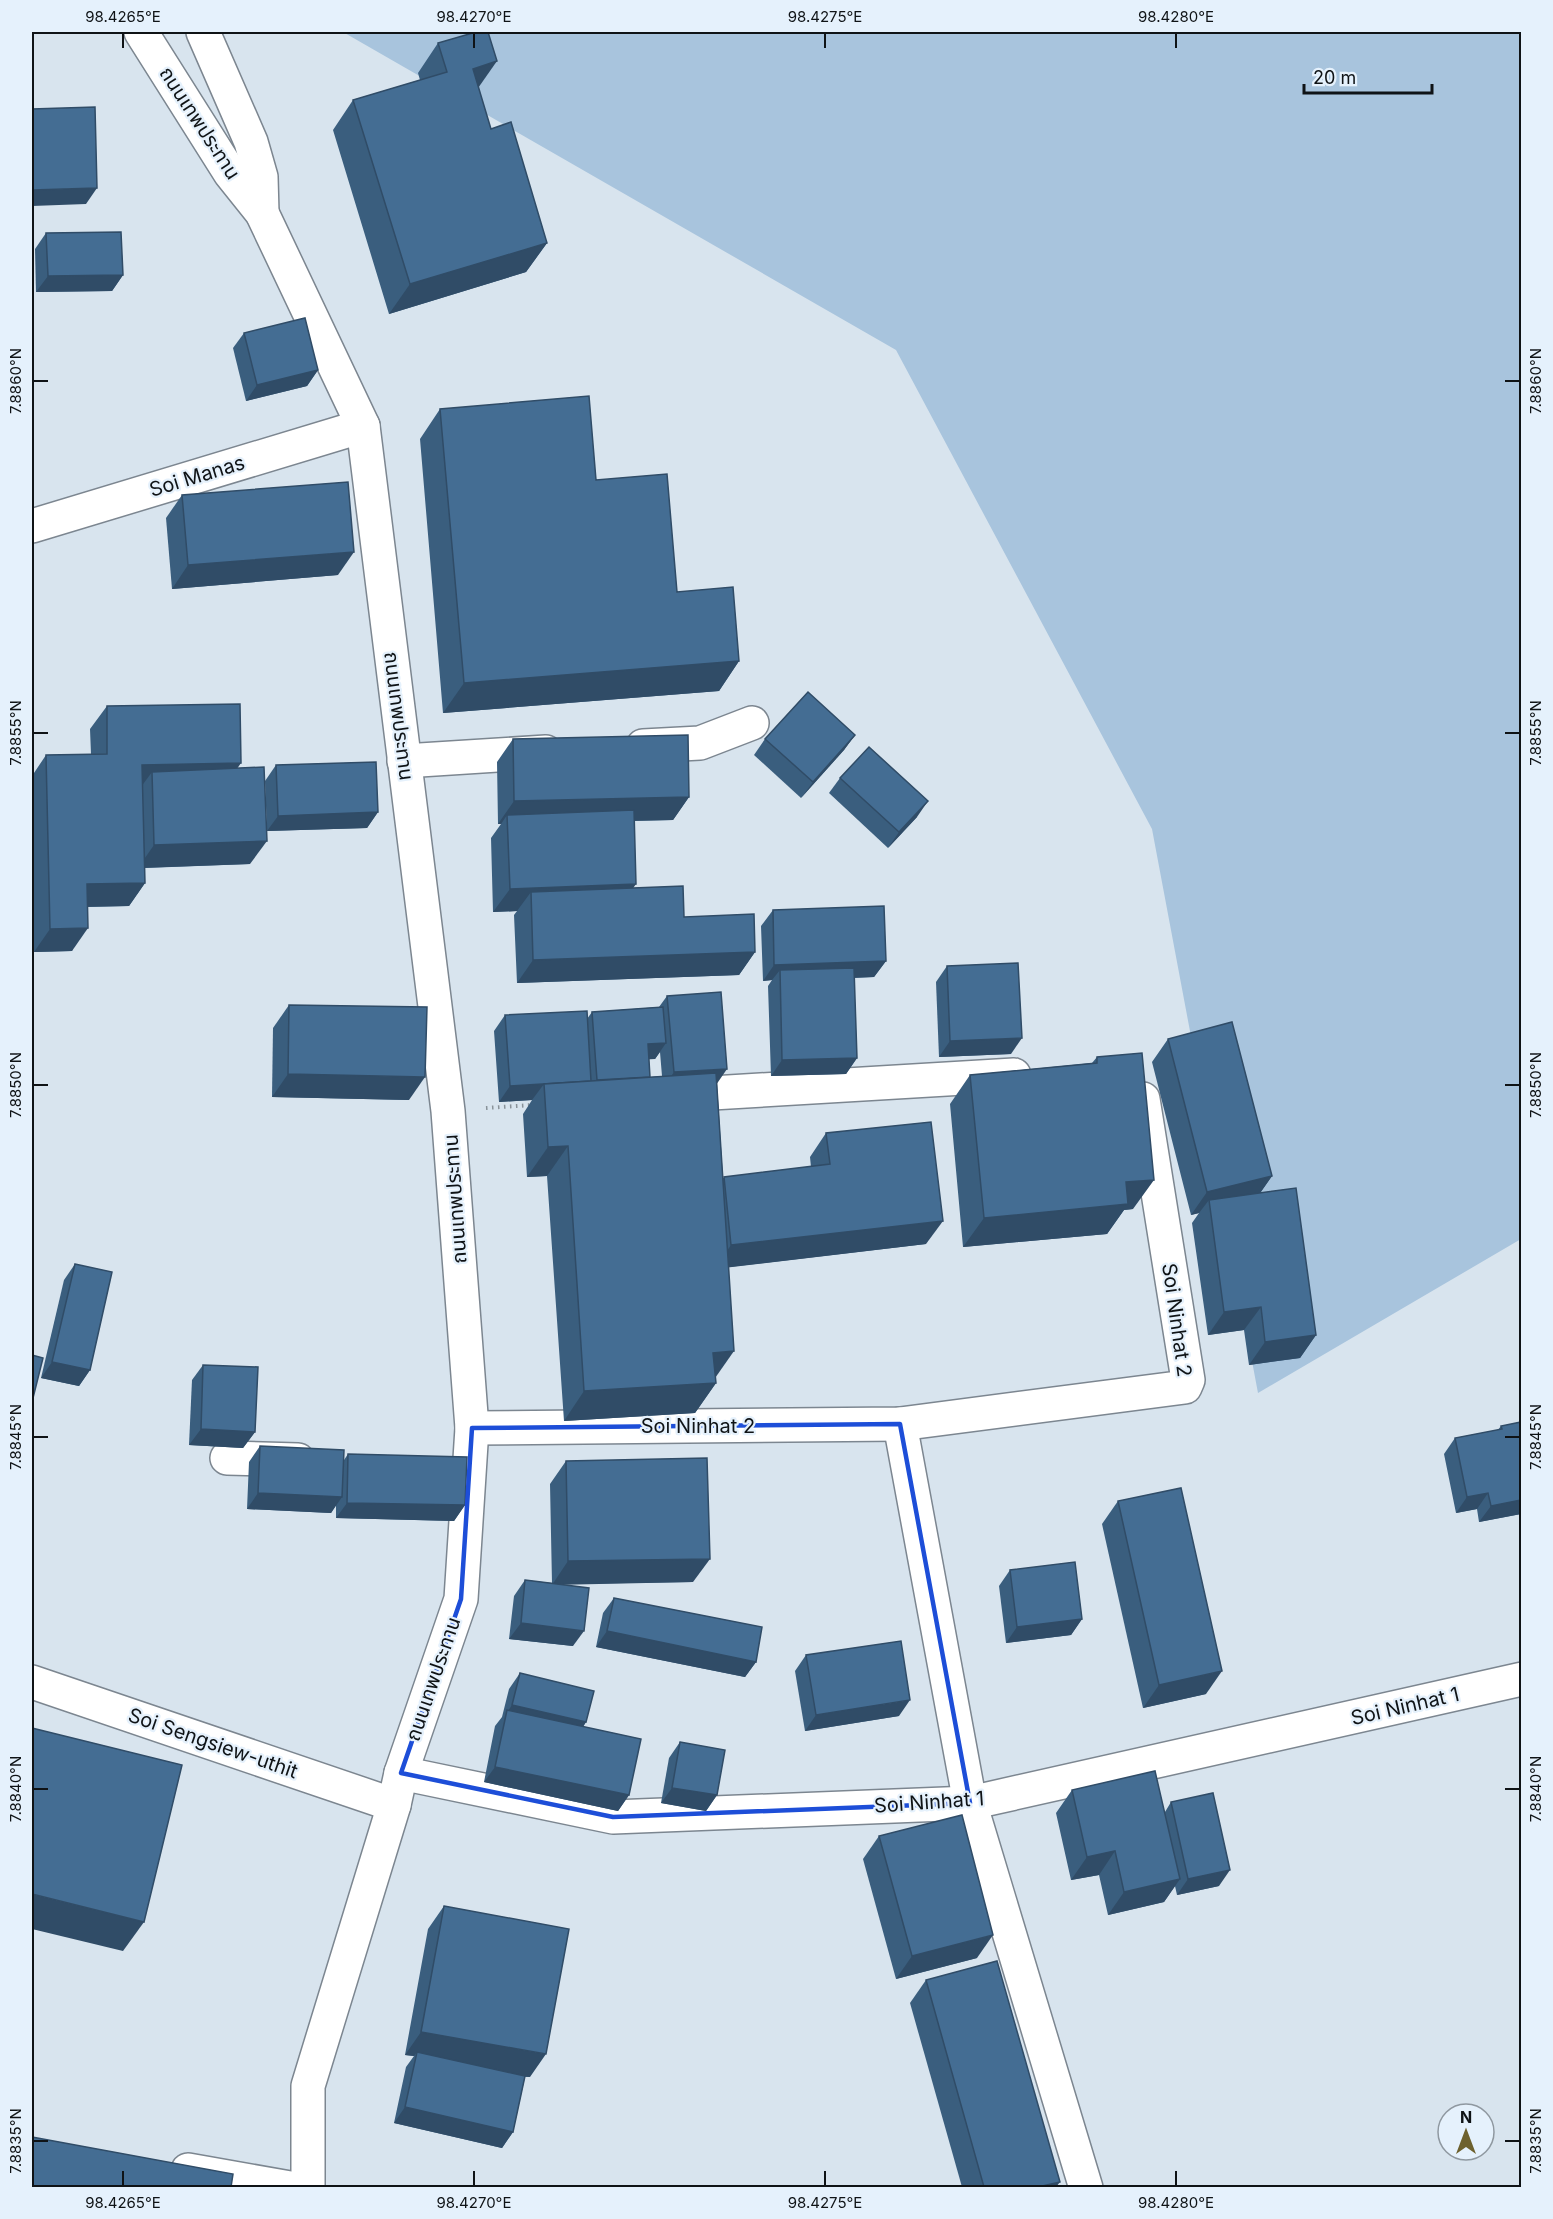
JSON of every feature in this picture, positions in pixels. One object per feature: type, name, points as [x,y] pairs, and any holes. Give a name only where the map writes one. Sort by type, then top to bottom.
[{"type":"street","name":"ถนนเทพประทาน","points":[[141,32],[230,172],[262,213],[363,426],[448,1111],[472,1428],[457,1466],[461,1599],[401,1773],[394,1805],[308,2086],[308,2187]]},
{"type":"street","name":"ถนนเทพประทาน","points":[[203,32],[250,142],[261,177],[262,213]]},
{"type":"street","name":"Soi Manas","points":[[32,526],[363,426]]},
{"type":"street","points":[[608,748],[700,743],[752,723]]},
{"type":"street","points":[[404,761],[572,750]]},
{"type":"street","name":"Soi Ninhat 2","points":[[472,1428],[900,1424],[1185,1388],[1188,1380],[1144,1100],[1140,1076],[1133,1073]]},
{"type":"street","points":[[712,1093],[1040,1074]]},
{"type":"street","points":[[900,1424],[970,1803],[1086,2187]]},
{"type":"street","points":[[227,1458],[331,1461]]},
{"type":"street","name":"Soi Ninhat 1","points":[[401,1773],[613,1817],[970,1803],[1521,1679]]},
{"type":"street","name":"Soi Sengsiew-uthit","points":[[32,1682],[394,1805]]},
{"type":"street","points":[[161,2166],[290,2187]]},
{"type":"path","points":[[448,1111],[540,1105]]},
{"type":"highlighted area","points":[[900,1424],[970,1803],[613,1817],[401,1773],[461,1599],[472,1428]]},
{"type":"shaded area","points":[[343,32],[1521,32],[1521,1239],[1258,1393],[1152,829],[896,350]]},
{"type":"building","points":[[476,32],[488,32],[497,61],[473,69],[491,129],[511,122],[547,243],[410,284],[353,100],[447,72],[438,43]]},
{"type":"building","points":[[95,107],[97,188],[32,190],[32,109]]},
{"type":"building","points":[[121,232],[123,275],[48,276],[46,233]]},
{"type":"building","points":[[305,318],[318,370],[257,385],[244,333]]},
{"type":"building","points":[[589,396],[596,480],[667,474],[677,592],[733,587],[739,661],[464,683],[440,409]]},
{"type":"building","points":[[348,482],[354,552],[188,565],[182,495]]},
{"type":"building","points":[[808,692],[855,735],[813,782],[765,739]]},
{"type":"building","points":[[240,704],[241,763],[142,765],[145,883],[87,884],[88,928],[50,929],[46,755],[107,754],[107,706]]},
{"type":"building","points":[[688,735],[689,797],[514,801],[513,739]]},
{"type":"building","points":[[869,747],[928,801],[899,832],[840,778]]},
{"type":"building","points":[[376,762],[378,812],[278,816],[276,765]]},
{"type":"building","points":[[264,767],[267,841],[154,845],[152,772]]},
{"type":"building","points":[[634,810],[636,884],[510,889],[507,815]]},
{"type":"building","points":[[683,886],[684,917],[754,914],[755,952],[533,960],[531,892]]},
{"type":"building","points":[[884,906],[886,961],[774,965],[773,910]]},
{"type":"building","points":[[1018,963],[1022,1038],[950,1041],[947,966]]},
{"type":"building","points":[[854,968],[857,1058],[782,1060],[780,970]]},
{"type":"building","points":[[721,992],[727,1069],[674,1072],[667,996]]},
{"type":"building","points":[[289,1005],[427,1007],[425,1077],[288,1074]]},
{"type":"building","points":[[663,1007],[666,1043],[648,1044],[650,1077],[597,1080],[592,1012]]},
{"type":"building","points":[[587,1011],[591,1081],[510,1086],[505,1015]]},
{"type":"building","points":[[1232,1022],[1272,1176],[1207,1192],[1168,1039]]},
{"type":"building","points":[[1142,1053],[1154,1180],[1126,1182],[1128,1204],[984,1218],[970,1075],[1097,1063],[1097,1057]]},
{"type":"building","points":[[716,1073],[734,1351],[713,1353],[716,1383],[584,1391],[568,1146],[548,1147],[544,1084]]},
{"type":"building","points":[[931,1122],[943,1221],[731,1245],[724,1177],[830,1164],[826,1133]]},
{"type":"building","points":[[1296,1188],[1316,1335],[1265,1342],[1261,1307],[1224,1312],[1209,1200]]},
{"type":"building","points":[[75,1264],[112,1272],[90,1370],[52,1362]]},
{"type":"building","points":[[32,1355],[43,1358],[32,1402]]},
{"type":"building","points":[[203,1365],[258,1367],[255,1432],[201,1429]]},
{"type":"building","points":[[1521,1422],[1521,1500],[1491,1506],[1488,1493],[1467,1497],[1455,1438],[1502,1429],[1501,1426]]},
{"type":"building","points":[[260,1446],[344,1450],[342,1497],[258,1493]]},
{"type":"building","points":[[348,1454],[467,1457],[465,1505],[347,1503]]},
{"type":"building","points":[[707,1458],[710,1559],[568,1561],[566,1461]]},
{"type":"building","points":[[1181,1488],[1222,1671],[1159,1685],[1118,1501]]},
{"type":"building","points":[[1075,1562],[1082,1619],[1017,1627],[1010,1570]]},
{"type":"building","points":[[525,1580],[589,1588],[584,1631],[521,1623]]},
{"type":"building","points":[[614,1598],[762,1627],[756,1662],[607,1631]]},
{"type":"building","points":[[901,1641],[910,1700],[816,1715],[806,1655]]},
{"type":"building","points":[[520,1673],[594,1691],[586,1722],[512,1705]]},
{"type":"building","points":[[507,1710],[641,1739],[629,1795],[495,1767]]},
{"type":"building","points":[[32,1728],[182,1765],[144,1922],[32,1894]]},
{"type":"building","points":[[680,1742],[725,1750],[717,1795],[672,1788]]},
{"type":"building","points":[[1155,1771],[1180,1879],[1124,1892],[1115,1851],[1087,1857],[1072,1790]]},
{"type":"building","points":[[1213,1793],[1230,1870],[1188,1879],[1171,1802]]},
{"type":"building","points":[[962,1815],[993,1935],[912,1956],[879,1836]]},
{"type":"building","points":[[444,1906],[569,1929],[546,2054],[421,2032]]},
{"type":"building","points":[[997,1961],[1060,2182],[1038,2187],[984,2187],[926,1980]]},
{"type":"building","points":[[417,2052],[525,2076],[513,2132],[405,2107]]},
{"type":"building","points":[[32,2137],[233,2174],[231,2187],[32,2187]]}]
